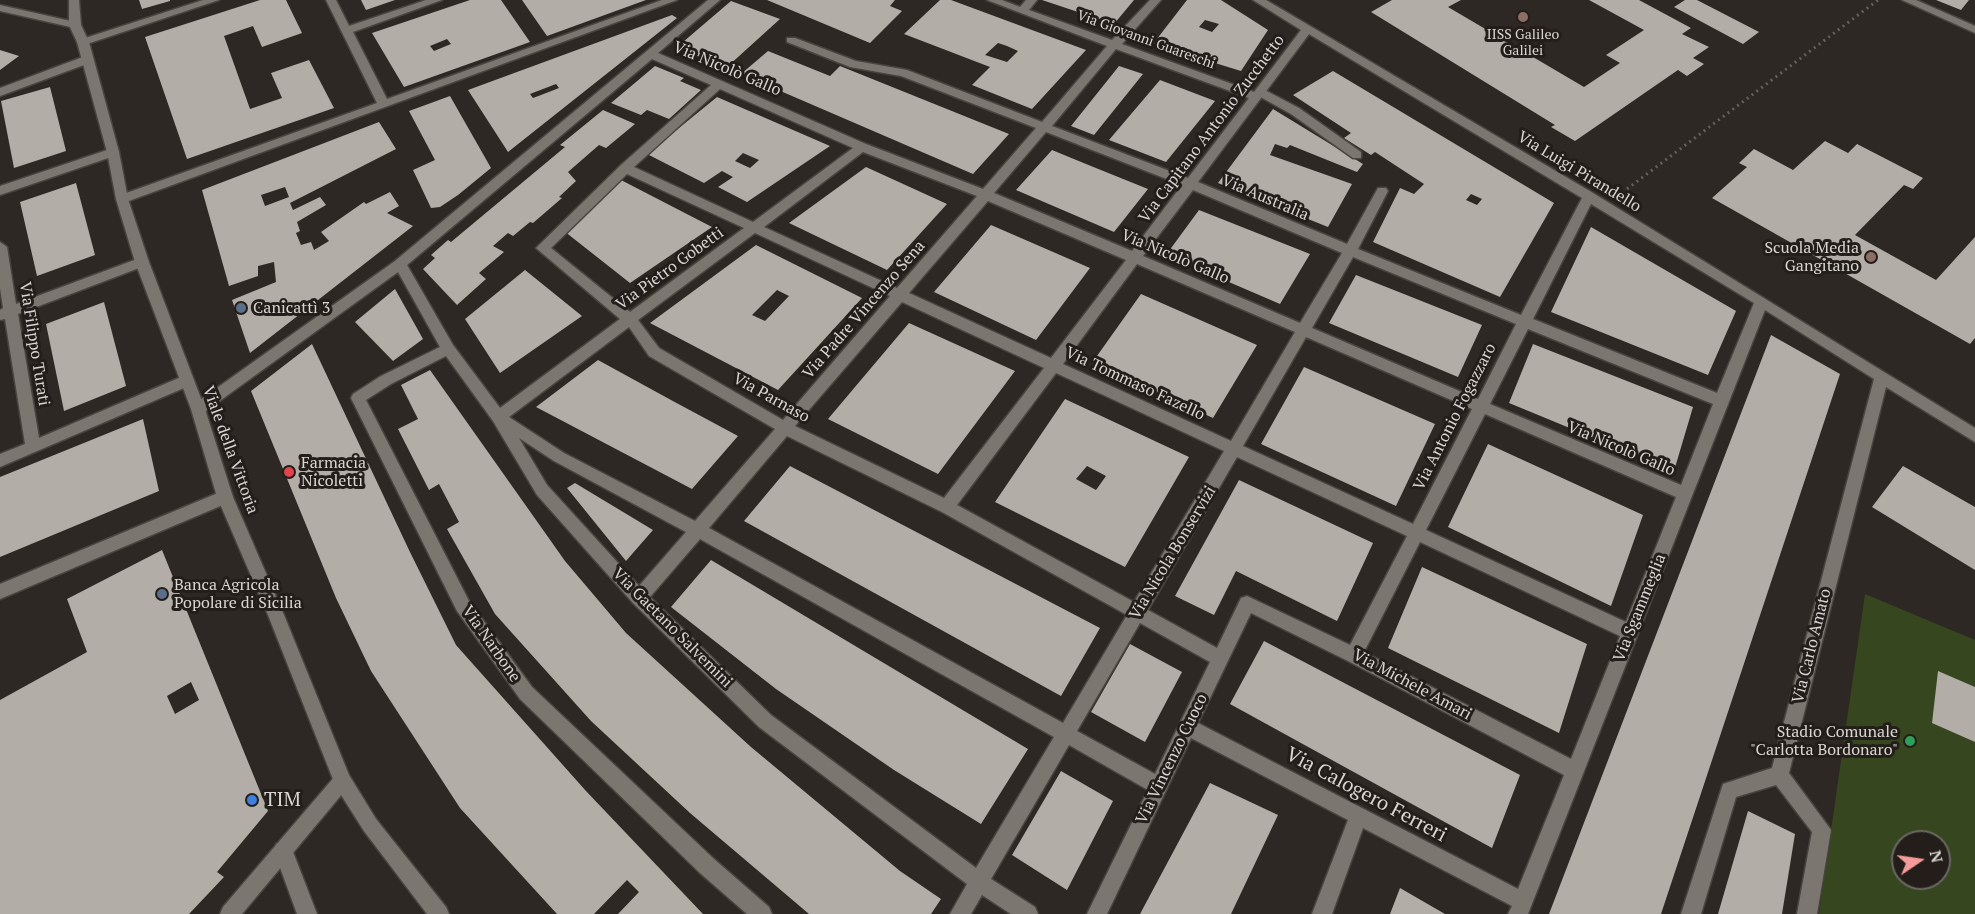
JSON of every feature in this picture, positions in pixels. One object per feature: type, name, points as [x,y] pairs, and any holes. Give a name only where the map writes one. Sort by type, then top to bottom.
[{"type":"street","name":"Viale della Vittoria","points":[[74,0],[75,25],[83,42],[113,152],[122,199],[142,262],[198,409],[225,497],[276,615],[342,781],[370,825],[439,914]]},
{"type":"street","points":[[83,42],[214,0]]},
{"type":"street","points":[[331,0],[384,105]]},
{"type":"street","points":[[347,30],[437,0]]},
{"type":"street","points":[[122,199],[672,0]]},
{"type":"street","points":[[198,409],[400,264],[715,0]]},
{"type":"street","name":"Via Giovanni Guareschi","points":[[992,0],[1259,94],[1295,111],[1357,155]]},
{"type":"street","points":[[1022,11],[1032,0]]},
{"type":"street","name":"Via Padre Vincenzo Sena","points":[[639,598],[1115,44],[1156,0]]},
{"type":"street","name":"Via Luigi Pirandello","points":[[1258,0],[1589,196],[1882,376],[1975,436]]},
{"type":"street","points":[[1907,0],[1975,30]]},
{"type":"street","points":[[0,8],[75,25]]},
{"type":"street","name":"Via Capitano Antonio Zucchetto","points":[[947,507],[1307,29]]},
{"type":"street","name":"Via Australia","points":[[791,40],[854,64],[903,73],[1191,184],[1721,401]]},
{"type":"street","name":"Via Nicolò Gallo","points":[[650,54],[862,147],[986,195],[1685,494]]},
{"type":"street","points":[[0,92],[88,60]]},
{"type":"street","name":"Via Parnaso","points":[[720,83],[625,168],[543,248],[630,319],[654,352],[785,428],[947,507],[1221,658]]},
{"type":"street","name":"Via Pietro Gobetti","points":[[498,417],[862,147]]},
{"type":"street","points":[[0,191],[113,152]]},
{"type":"street","name":"Via Tommaso Fazello","points":[[625,168],[1630,632]]},
{"type":"street","name":"Via Nicola Bonservizi","points":[[960,914],[1234,450],[1350,251],[1382,191]]},
{"type":"street","name":"Via Antonio Fogazzaro","points":[[1354,655],[1589,196]]},
{"type":"street","name":"Via Filippo Turati","points":[[0,246],[5,313],[33,447]]},
{"type":"street","points":[[5,313],[142,262]]},
{"type":"street","name":"Via Gaetano Salvemini","points":[[400,264],[448,349],[498,417],[542,490],[639,598],[765,721],[979,882],[1028,914]]},
{"type":"street","name":"Via Sgammeglia","points":[[1521,908],[1761,302]]},
{"type":"street","name":"Via Narbone","points":[[448,349],[386,380],[358,398],[464,606],[526,693],[706,866],[762,914]]},
{"type":"street","name":"Via Carlo Amato","points":[[1779,776],[1882,376]]},
{"type":"street","points":[[0,461],[186,381]]},
{"type":"street","points":[[498,417],[559,457],[698,530],[1159,786]]},
{"type":"street","points":[[0,592],[225,497]]},
{"type":"street","name":"Via Michele Amari","points":[[1247,603],[1354,655],[1575,771]]},
{"type":"street","name":"Via Vincenzo Cuoco","points":[[1097,914],[1247,603]]},
{"type":"street","name":"Via Calogero Ferreri","points":[[1188,727],[1358,817],[1521,908]]},
{"type":"street","points":[[1691,914],[1729,790],[1779,776],[1822,831],[1807,914]]},
{"type":"street","points":[[230,914],[342,781]]},
{"type":"street","points":[[1322,914],[1358,817]]},
{"type":"street","points":[[283,851],[307,914]]},
{"type":"path","points":[[1605,206],[1878,0]]},
{"type":"green space","name":"Stadio Comunale \"Carlotta Bordonaro\"","points":[[1865,594],[1975,640],[1975,914],[1819,914]]},
{"type":"building","points":[[139,0],[170,0],[170,1],[142,9]]},
{"type":"building","points":[[260,0],[286,0],[302,33],[262,47],[253,26],[224,36],[250,109],[282,98],[271,73],[309,60],[334,108],[187,159],[145,37]]},
{"type":"building","points":[[361,0],[395,0],[366,10]]},
{"type":"building","points":[[470,0],[501,0],[530,42],[404,87],[372,33]],"holes":[[[447,39],[451,44],[434,51],[430,46]]]},
{"type":"building","points":[[522,0],[646,0],[547,36]]},
{"type":"building","points":[[767,0],[895,0],[890,6],[902,11],[870,43]]},
{"type":"building","points":[[940,0],[951,0],[1086,50],[1032,109],[972,85],[990,67],[904,34]],"holes":[[[998,43],[1018,51],[1007,62],[985,55]]]},
{"type":"building","points":[[1042,0],[1134,0],[1114,24]]},
{"type":"building","points":[[1187,0],[1221,0],[1268,30],[1241,71],[1153,44]],"holes":[[[1205,20],[1219,24],[1212,32],[1199,27]]]},
{"type":"building","points":[[1392,0],[1461,0],[1448,7],[1584,87],[1620,63],[1606,55],[1644,30],[1589,0],[1639,0],[1691,28],[1682,34],[1709,47],[1693,58],[1704,64],[1687,76],[1678,70],[1575,141],[1551,127],[1555,125],[1371,12]]},
{"type":"building","points":[[1685,0],[1697,0],[1759,32],[1743,44],[1674,7]]},
{"type":"building","points":[[1936,0],[1969,0],[1961,10]]},
{"type":"building","points":[[731,1],[780,19],[727,67],[676,48]]},
{"type":"building","points":[[672,15],[677,18],[508,152],[468,90]],"holes":[[[556,84],[559,88],[533,98],[530,94]]]},
{"type":"building","points":[[0,50],[19,56],[0,70]]},
{"type":"building","points":[[768,51],[830,76],[840,66],[1009,134],[973,174],[741,74]]},
{"type":"building","points":[[655,66],[684,78],[680,81],[701,90],[669,119],[647,110],[641,115],[611,103]]},
{"type":"building","points":[[1119,66],[1143,74],[1094,135],[1071,126]]},
{"type":"building","points":[[1333,71],[1554,203],[1500,297],[1373,242],[1400,188],[1414,194],[1424,184],[1375,152],[1371,155],[1344,138],[1351,133],[1293,95]],"holes":[[[1471,194],[1482,199],[1477,205],[1466,200]]]},
{"type":"building","points":[[1160,80],[1215,101],[1166,162],[1109,140]]},
{"type":"building","points":[[50,87],[66,151],[14,168],[1,101]]},
{"type":"building","points":[[450,96],[491,168],[440,207],[431,208],[413,170],[435,160],[409,111]]},
{"type":"building","points":[[717,97],[830,146],[747,202],[718,187],[733,177],[722,171],[704,183],[647,154]],"holes":[[[743,153],[759,160],[750,168],[735,161]]]},
{"type":"building","points":[[1273,109],[1363,164],[1357,172],[1290,145],[1287,148],[1275,144],[1270,155],[1352,184],[1328,227],[1218,183]]},
{"type":"building","points":[[603,110],[635,124],[606,148],[599,145],[568,172],[576,181],[559,197],[562,198],[533,223],[530,222],[513,236],[508,233],[493,246],[504,252],[479,273],[486,279],[457,305],[423,269],[435,258],[431,255],[448,240],[451,242],[565,147],[560,145]]},
{"type":"building","points":[[379,122],[396,149],[290,203],[293,210],[320,197],[326,205],[297,222],[300,231],[296,233],[301,245],[311,242],[314,250],[329,241],[321,232],[364,202],[366,204],[390,192],[399,206],[387,213],[413,226],[250,353],[232,300],[276,282],[274,262],[258,266],[258,276],[229,286],[202,190]],"holes":[[[285,187],[289,197],[265,206],[261,195]]]},
{"type":"building","points":[[1825,141],[1848,153],[1857,144],[1923,178],[1913,189],[1904,185],[1855,235],[1936,280],[1975,237],[1975,338],[1970,344],[1712,198],[1747,167],[1739,163],[1754,149],[1793,170]]},
{"type":"building","points":[[1052,150],[1148,189],[1114,232],[1016,190]]},
{"type":"building","points":[[866,167],[947,204],[887,270],[789,223]]},
{"type":"building","points":[[621,180],[712,227],[630,283],[564,231]]},
{"type":"building","points":[[76,183],[95,255],[37,276],[20,202]]},
{"type":"building","points":[[1199,210],[1310,254],[1280,304],[1166,255]]},
{"type":"building","points":[[991,225],[1090,268],[1036,340],[934,292]]},
{"type":"building","points":[[1591,227],[1736,311],[1708,375],[1551,312]]},
{"type":"building","points":[[756,245],[862,298],[778,390],[650,323]],"holes":[[[777,290],[789,296],[765,321],[752,315]]]},
{"type":"building","points":[[525,270],[582,316],[500,373],[465,319]]},
{"type":"building","points":[[1356,275],[1482,325],[1458,377],[1329,323]]},
{"type":"building","points":[[395,289],[423,339],[393,361],[355,322]]},
{"type":"building","points":[[1141,294],[1257,345],[1213,418],[1092,363]]},
{"type":"building","points":[[104,302],[126,386],[64,411],[46,324]]},
{"type":"building","points":[[909,323],[1015,371],[938,474],[828,419]]},
{"type":"building","points":[[1771,335],[1840,374],[1661,914],[1549,914]]},
{"type":"building","points":[[312,344],[456,645],[586,791],[703,914],[618,914],[639,892],[627,880],[594,914],[557,914],[460,808],[371,671],[336,598],[251,391]]},
{"type":"building","points":[[1533,344],[1693,407],[1674,471],[1509,403]]},
{"type":"building","points":[[598,360],[738,436],[692,489],[536,407]]},
{"type":"building","points":[[1304,367],[1435,424],[1396,506],[1261,444]]},
{"type":"building","points":[[430,370],[565,561],[626,633],[751,747],[900,871],[941,899],[931,914],[809,914],[690,813],[591,721],[495,614],[447,529],[459,522],[439,484],[429,490],[398,429],[418,419],[401,385]]},
{"type":"building","points":[[1065,399],[1189,457],[1125,567],[995,502]],"holes":[[[1087,466],[1106,476],[1096,490],[1076,479]]]},
{"type":"building","points":[[143,419],[159,491],[0,557],[0,477]]},
{"type":"building","points":[[1488,444],[1643,515],[1611,606],[1448,527]]},
{"type":"building","points":[[790,466],[1100,628],[1061,696],[744,521]]},
{"type":"building","points":[[1903,466],[1975,507],[1975,570],[1872,507]]},
{"type":"building","points":[[1239,480],[1373,543],[1337,621],[1236,571],[1214,615],[1175,596]]},
{"type":"building","points":[[575,483],[653,530],[626,561],[567,488]]},
{"type":"building","points":[[162,550],[268,811],[217,872],[224,877],[189,914],[0,914],[0,700],[87,652],[67,599]],"holes":[[[191,682],[199,700],[175,714],[167,696]]]},
{"type":"building","points":[[711,560],[1028,749],[981,824],[894,770],[776,689],[671,607]]},
{"type":"building","points":[[1422,567],[1587,644],[1559,733],[1388,648]]},
{"type":"building","points":[[1264,641],[1520,775],[1492,848],[1230,704]]},
{"type":"building","points":[[1130,644],[1182,672],[1145,742],[1091,712]]},
{"type":"building","points":[[1938,671],[1975,687],[1975,742],[1932,723]]},
{"type":"building","points":[[1061,771],[1113,801],[1067,890],[1012,855]]},
{"type":"building","points":[[1210,783],[1278,815],[1231,914],[1140,914]]},
{"type":"building","points":[[1748,811],[1795,834],[1782,914],[1718,914]]},
{"type":"building","points":[[1400,888],[1445,914],[1390,914]]},
{"type":"place","name":"IISS Galileo Galilei","points":[[1523,17]]},
{"type":"place","name":"Scuola Media Gangitano","points":[[1871,257]]},
{"type":"place","name":"Canicattì 3","points":[[241,308]]},
{"type":"place","name":"Farmacia Nicoletti","points":[[289,472]]},
{"type":"place","name":"Banca Agricola Popolare di Sicilia","points":[[162,594]]},
{"type":"place","name":"Stadio Comunale \"Carlotta Bordonaro\"","points":[[1910,741]]},
{"type":"place","name":"TIM","points":[[252,800]]}]
